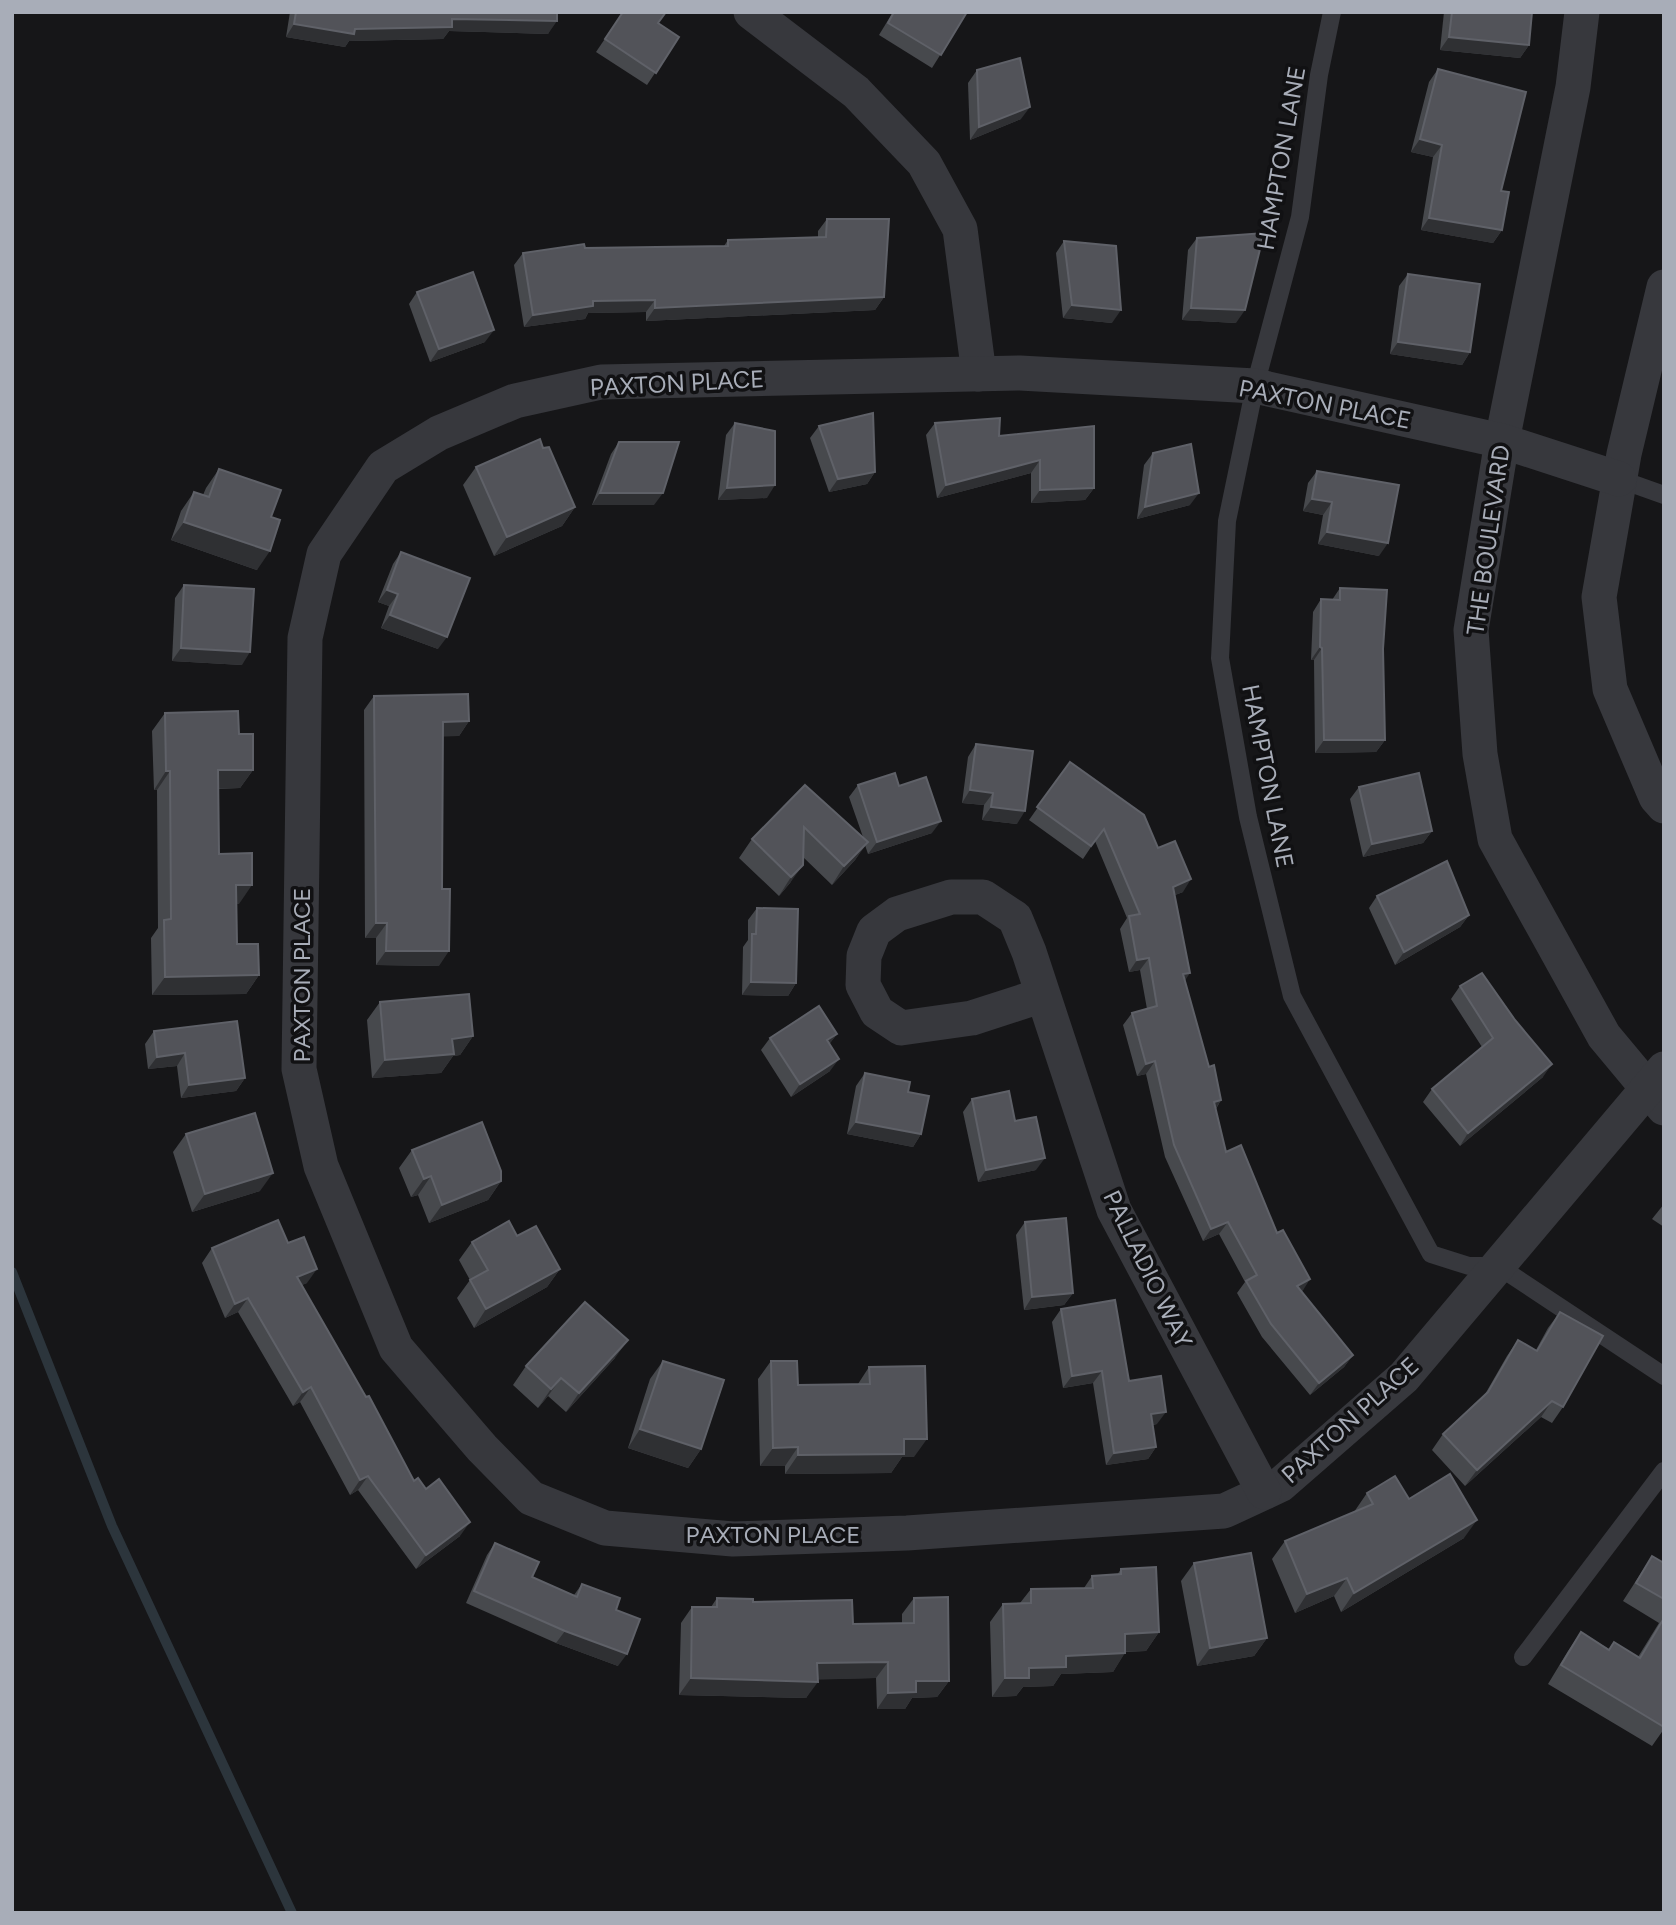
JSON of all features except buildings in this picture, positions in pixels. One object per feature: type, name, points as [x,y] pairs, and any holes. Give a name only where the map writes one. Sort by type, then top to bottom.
[{"type":"street","points":[[751,12],[856,92],[924,163],[960,229],[979,374]]},
{"type":"street","name":"THE BOULEVARD","points":[[1582,12],[1573,88],[1502,441],[1471,630],[1480,754],[1496,839],[1604,1036],[1658,1088]]},
{"type":"street","points":[[1664,287],[1619,479],[1599,597],[1610,689],[1656,797],[1664,806]]},
{"type":"street","name":"PAXTON PLACE","points":[[1619,479],[1502,441],[1255,386],[1020,373],[601,382],[515,401],[439,433],[383,467],[324,554],[305,638],[299,1069],[321,1166],[397,1348],[482,1448],[531,1498],[605,1528],[733,1539],[907,1533],[1224,1511],[1280,1485],[1404,1377],[1498,1266],[1658,1088]]},
{"type":"street","name":"PALLADIO WAY","points":[[1043,995],[972,1018],[901,1028],[877,1012],[863,985],[864,956],[874,931],[897,914],[951,897],[983,897],[1015,918],[1043,995],[1114,1210],[1264,1492]]},
{"type":"lane","name":"HAMPTON LANE","points":[[1332,12],[1319,75],[1300,217],[1255,386],[1227,521],[1220,658],[1248,817],[1292,996],[1431,1254],[1469,1266],[1498,1266]]},
{"type":"lane","points":[[1619,479],[1664,495]]},
{"type":"lane","points":[[1498,1266],[1664,1376]]},
{"type":"lane","points":[[1523,1657],[1664,1471]]},
{"type":"waterway","points":[[12,1272],[112,1526],[292,1913]]}]
